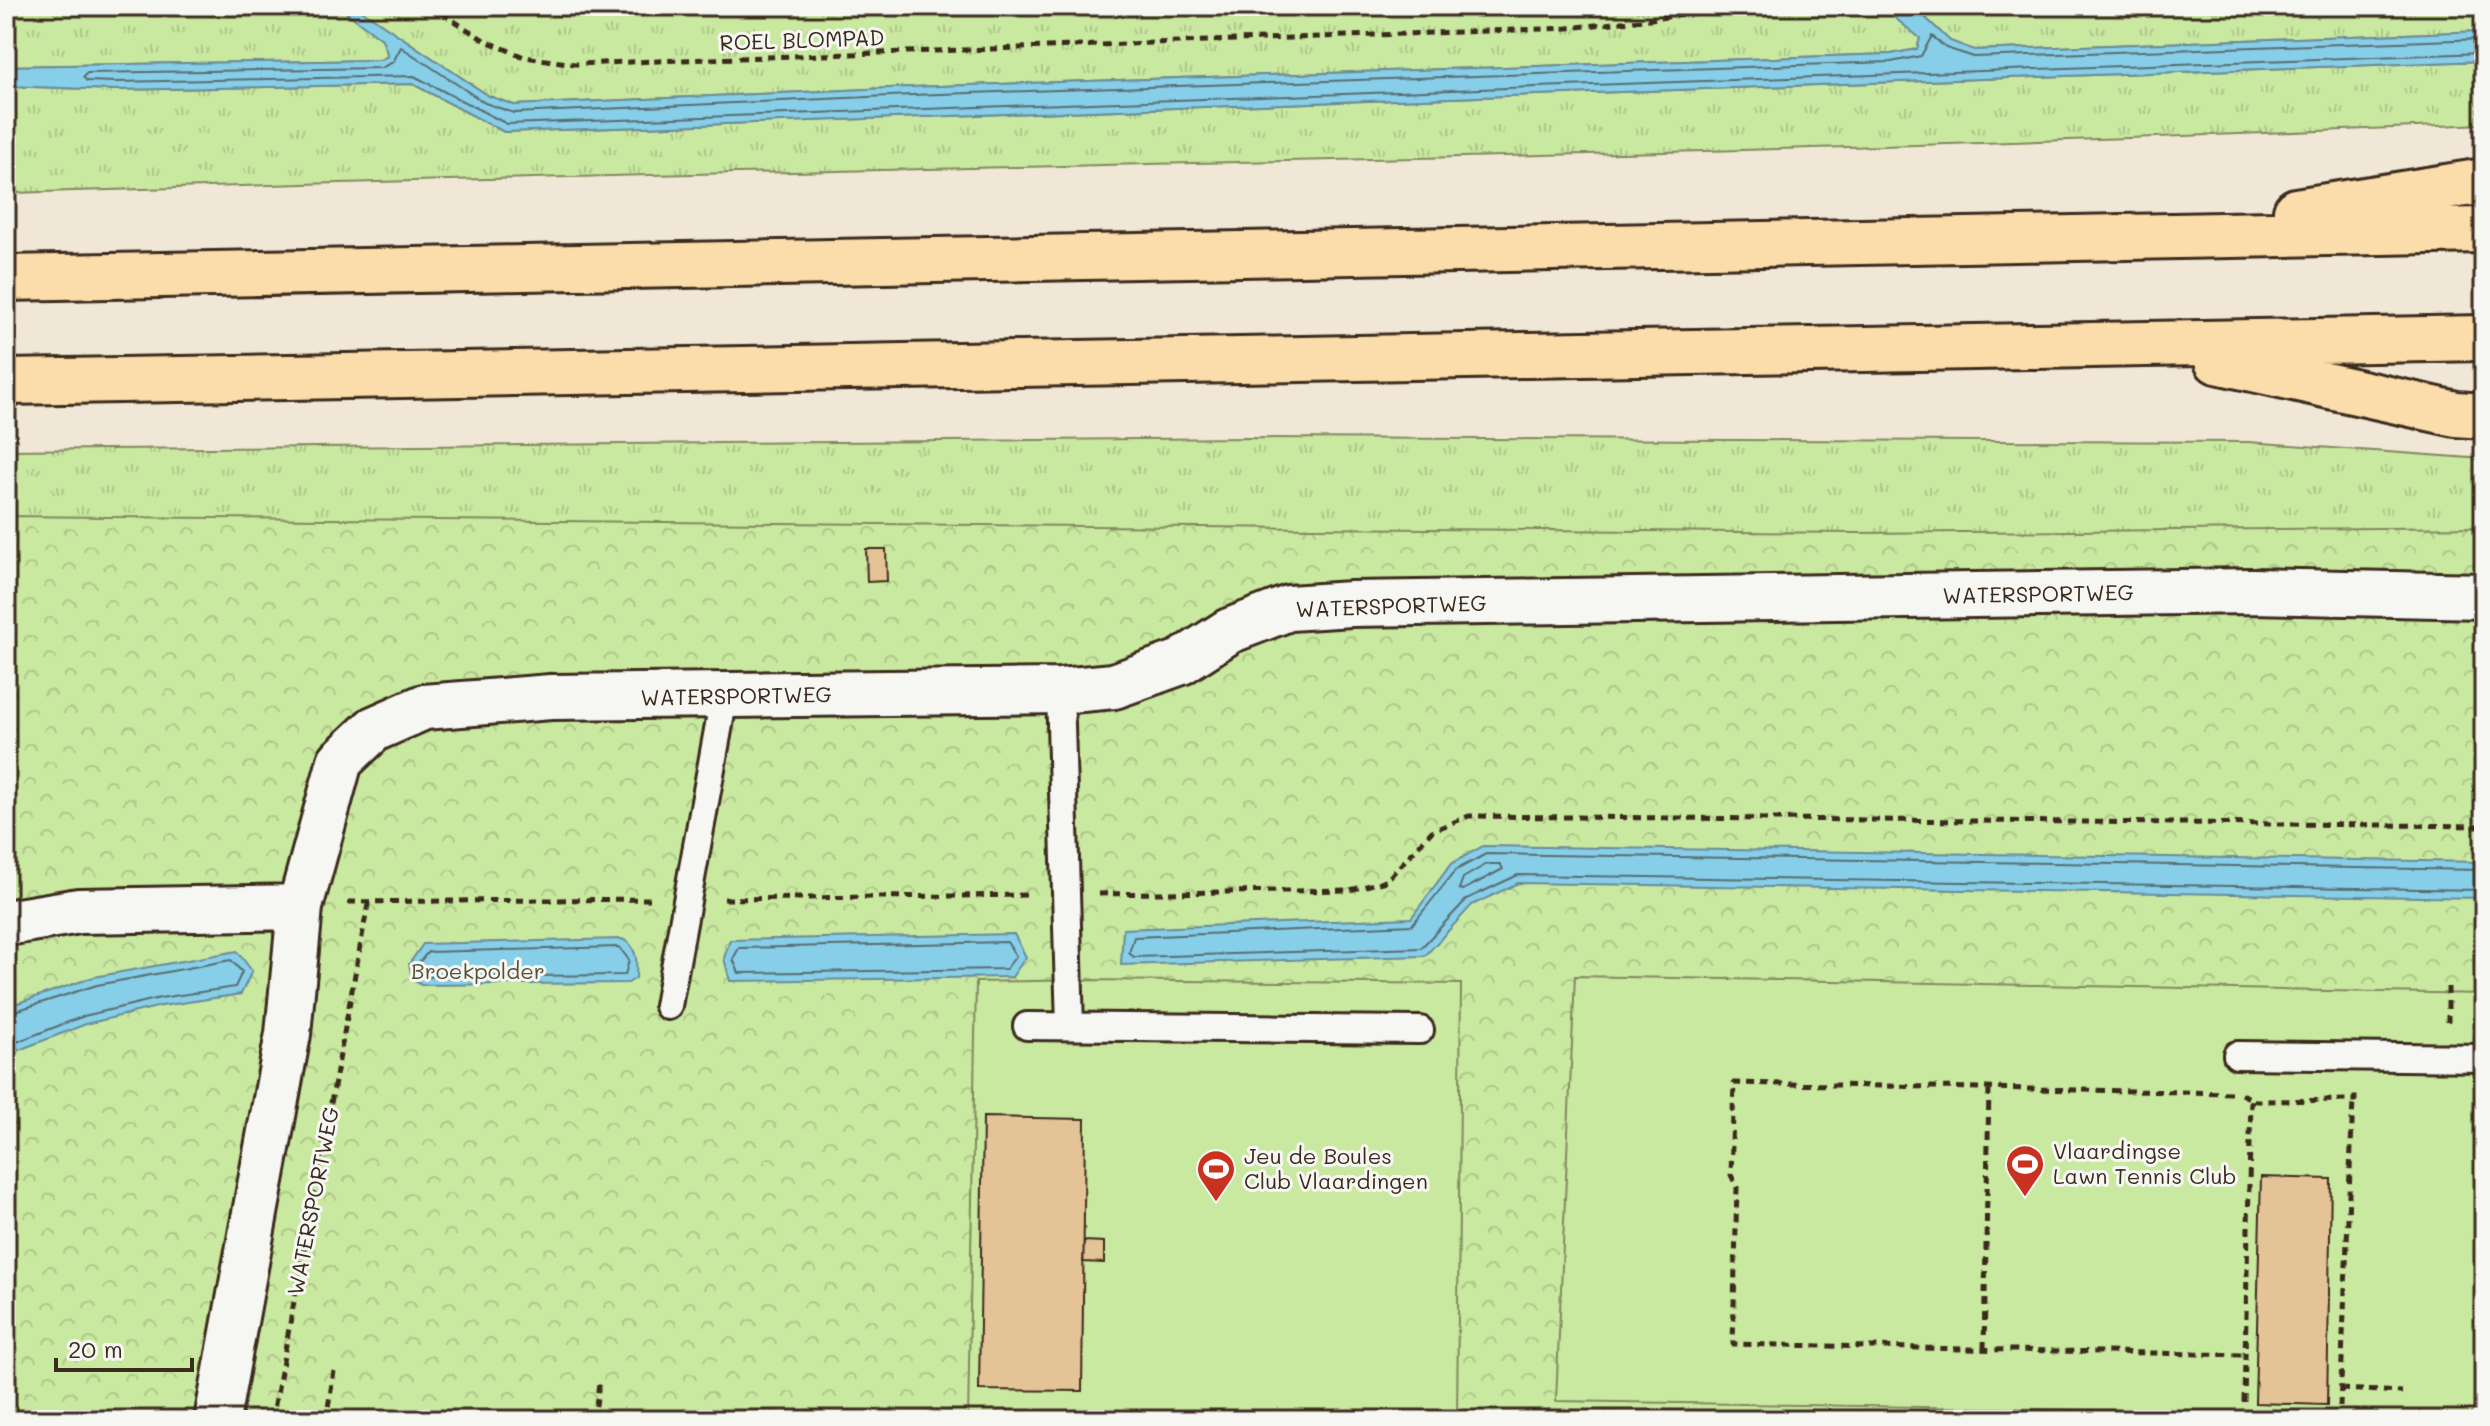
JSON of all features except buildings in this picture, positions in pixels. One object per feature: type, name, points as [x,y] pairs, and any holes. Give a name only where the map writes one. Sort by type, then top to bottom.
[{"type":"highway","points":[[2132,237],[2484,181]]},
{"type":"highway","points":[[6,278],[2484,230]]},
{"type":"highway","points":[[6,382],[2484,338]]},
{"type":"highway","points":[[2149,346],[2456,414],[2484,416]]},
{"type":"street","name":"WATERSPORTWEG","points":[[217,1420],[288,1034],[300,907],[340,761],[374,729],[424,707],[551,697],[1060,691],[1114,686],[1181,662],[1229,631],[1289,608],[1320,606],[2252,591],[2484,596]]},
{"type":"street","points":[[6,923],[79,911],[300,907]]},
{"type":"lane","points":[[1060,691],[1070,1026]]},
{"type":"lane","points":[[668,1006],[724,697]]},
{"type":"lane","points":[[1027,1026],[1420,1030]]},
{"type":"lane","points":[[2237,1055],[2484,1058]]},
{"type":"path","name":"ROEL BLOMPAD","points":[[430,6],[484,40],[524,57],[575,64],[1568,28],[1695,14],[1715,6]]},
{"type":"path","points":[[1970,6],[1978,10],[2056,6]]},
{"type":"path","points":[[1088,894],[1350,890],[1386,881],[1432,831],[1469,816],[2484,826]]},
{"type":"path","points":[[710,899],[1030,895]]},
{"type":"path","name":"WATERSPORTWEG","points":[[272,1420],[369,899],[652,899]]},
{"type":"path","points":[[2224,1093],[1734,1083],[1731,1175],[1737,1187],[1733,1344],[2245,1355]]},
{"type":"path","points":[[1984,1349],[1989,1088]]},
{"type":"path","points":[[2244,1402],[2251,1098]]},
{"type":"path","points":[[2340,1407],[2353,1100]]},
{"type":"path","points":[[326,1420],[334,1371]]},
{"type":"path","points":[[594,1420],[599,1383]]},
{"type":"path","points":[[2341,1389],[2402,1392]]},
{"type":"green space","points":[[6,6],[338,6],[382,39],[388,56],[380,60],[6,66]]},
{"type":"green space","points":[[355,6],[1880,6],[1920,38],[1917,49],[1891,54],[911,87],[514,105],[489,96]]},
{"type":"green space","points":[[1913,6],[2484,6],[2484,31],[1973,50],[1950,41]]},
{"type":"green space","points":[[2484,61],[2484,124],[1557,155],[13,193],[18,165],[6,164],[6,86],[115,90],[413,84],[504,132]]},
{"type":"green space","points":[[1247,438],[2248,442],[2484,459],[2484,578],[6,603],[6,450]]},
{"type":"green space","name":"Broekpolder","points":[[6,516],[1857,533],[2484,527],[2484,1420],[6,1420]]},
{"type":"green space","name":"Vlaardingse Lawn Tennis Club","points":[[1575,976],[2484,994],[2484,1419],[2239,1420],[2218,1412],[1556,1401]]},
{"type":"green space","name":"Jeu de Boules Club Vlaardingen","points":[[1086,980],[1461,984],[1457,1420],[968,1420],[976,982]]},
{"type":"water","points":[[338,6],[355,6],[489,96],[514,105],[911,87],[1891,54],[1917,49],[1920,38],[1880,6],[1913,6],[1950,41],[1974,50],[2484,31],[2484,61],[504,132],[413,84],[115,90],[6,86],[6,66],[380,60],[388,56],[382,39]]},
{"type":"water","points":[[1483,846],[2484,862],[2484,898],[1518,883],[1472,905],[1425,956],[1121,965],[1123,929],[1411,918],[1451,864]]},
{"type":"water","points":[[1014,934],[1026,957],[1012,977],[730,981],[724,958],[730,940]]},
{"type":"water","points":[[622,939],[634,950],[636,960],[636,978],[628,983],[421,985],[412,978],[409,964],[423,944]]},
{"type":"water","points":[[237,951],[252,971],[241,994],[161,1006],[86,1024],[6,1055],[6,1007],[94,977]]},
{"type":"place","name":"Vlaardingse Lawn Tennis Club","points":[[2025,1198]]},
{"type":"place","name":"Jeu de Boules Club Vlaardingen","points":[[1216,1203]]}]
